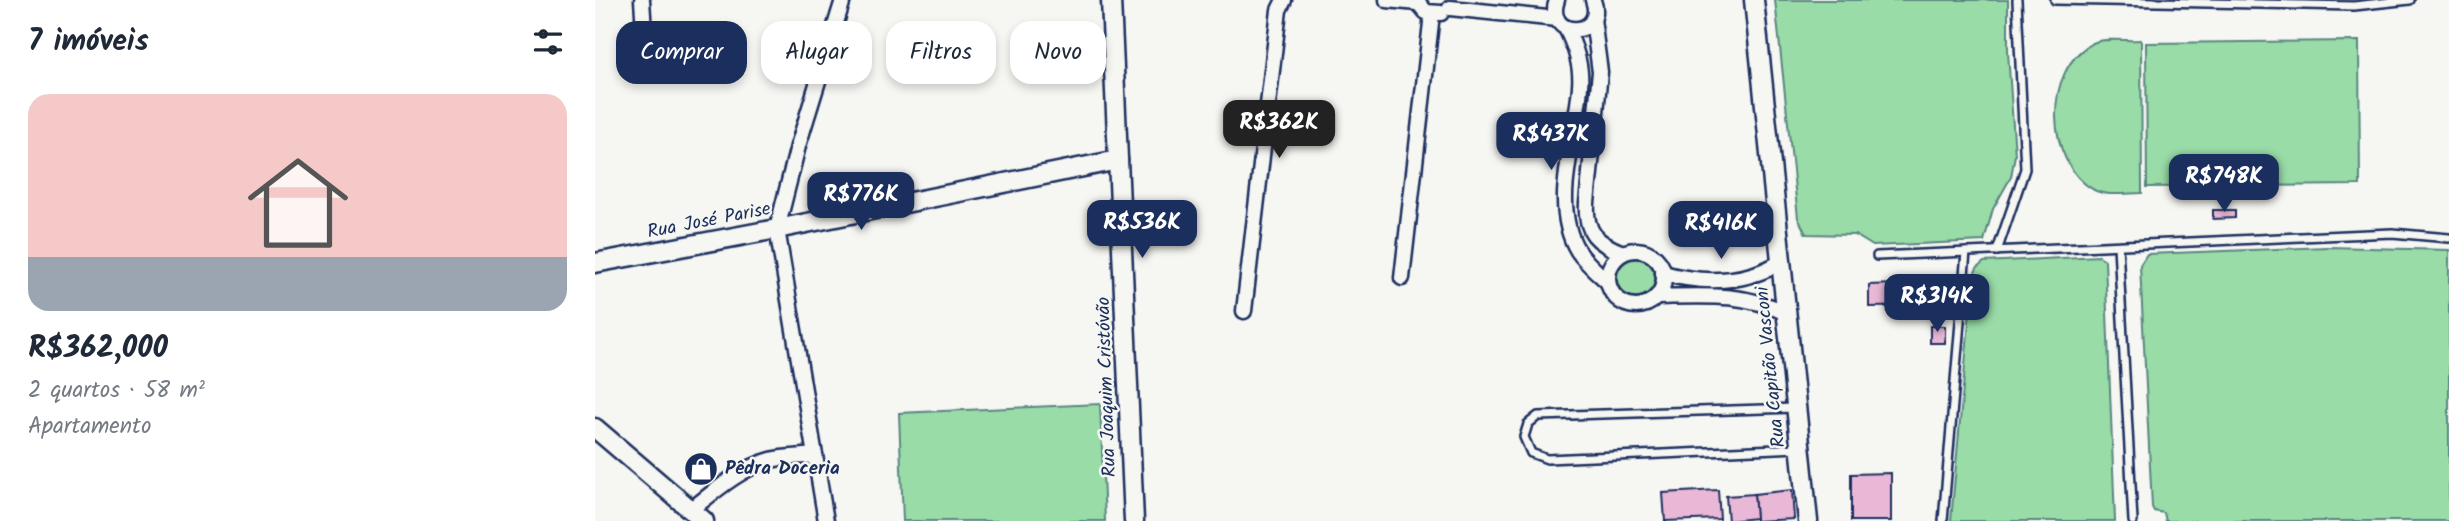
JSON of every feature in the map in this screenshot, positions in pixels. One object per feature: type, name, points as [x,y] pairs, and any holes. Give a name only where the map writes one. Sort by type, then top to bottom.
[{"type":"street","points":[[642,0],[643,21]]},
{"type":"street","points":[[826,521],[777,229],[843,0]]},
{"type":"street","name":"Rua Joaquim Cristóvão","points":[[1111,0],[1133,521]]},
{"type":"street","points":[[1244,311],[1279,10],[1284,0]]},
{"type":"street","points":[[1387,0],[1416,1],[1421,8],[1432,14],[1439,14],[1452,4],[1562,24],[1572,30],[1585,28],[1593,19],[1593,0]]},
{"type":"street","points":[[1557,0],[1555,7],[1576,53],[1581,84],[1565,194],[1565,215],[1577,250],[1608,282]]},
{"type":"street","name":"Rua Capitão Vasconi","points":[[1754,0],[1808,521]]},
{"type":"street","points":[[1402,278],[1432,14]]},
{"type":"street","points":[[1593,19],[1600,72],[1586,212],[1590,228],[1605,246],[1623,253],[1640,250],[1648,253],[1660,264],[1663,282],[1656,297]]},
{"type":"street","name":"Rua José Parise","points":[[595,263],[1118,160]]},
{"type":"street","points":[[1623,253],[1611,265],[1608,282],[1611,291],[1623,303],[1641,305],[1656,297],[1737,297],[1757,301],[1786,313]]},
{"type":"street","points":[[1663,273],[1692,279],[1739,278],[1762,273],[1782,261]]},
{"type":"street","points":[[1737,297],[1739,278]]},
{"type":"street","points":[[1691,296],[1692,279]]},
{"type":"street","points":[[595,428],[698,515],[727,482],[748,470],[771,459],[815,455]]},
{"type":"lane","points":[[1997,251],[2025,169],[2017,0]]},
{"type":"lane","points":[[2055,0],[2354,6],[2410,0]]},
{"type":"lane","points":[[1877,256],[2392,233],[2449,238]]},
{"type":"lane","points":[[2118,246],[2133,521]]},
{"type":"lane","points":[[1943,521],[1966,253]]},
{"type":"lane","points":[[1797,408],[1538,416],[1528,424],[1524,437],[1531,453],[1547,459],[1800,449]]},
{"type":"green space","points":[[1775,0],[2008,0],[2008,52],[2015,155],[2011,177],[1993,209],[1984,241],[1873,246],[1855,235],[1806,234],[1798,218]]},
{"type":"green space","points":[[2141,40],[2142,193],[2099,192],[2078,177],[2066,159],[2056,116],[2058,94],[2065,73],[2076,56],[2093,43]]},
{"type":"green space","points":[[2359,41],[2360,185],[2147,187],[2146,43]]},
{"type":"green space","points":[[2327,247],[2449,250],[2449,521],[2166,521],[2164,513],[2154,511],[2152,507],[2140,265],[2147,254]]},
{"type":"green space","points":[[2099,256],[2105,260],[2115,521],[1951,521],[1973,277],[1977,268],[1984,262]]},
{"type":"green space","points":[[1636,259],[1650,264],[1655,278],[1650,292],[1636,297],[1622,292],[1617,278],[1622,264]]},
{"type":"green space","points":[[1100,404],[1105,521],[903,521],[899,413]]},
{"type":"building","points":[[2213,210],[2235,210],[2235,218],[2213,219]]},
{"type":"building","points":[[1925,283],[1927,306],[1869,307],[1869,285]]},
{"type":"building","points":[[1930,326],[1945,326],[1945,343],[1930,343]]},
{"type":"building","points":[[1891,473],[1891,521],[1851,521],[1851,474]]},
{"type":"building","points":[[1718,490],[1720,519],[1665,521],[1663,493]]},
{"type":"building","points":[[1792,490],[1794,519],[1756,521],[1754,494]]},
{"type":"building","points":[[1754,494],[1756,518],[1728,521],[1726,496]]},
{"type":"place","name":"Pêdra Doceria","points":[[701,469]]}]
